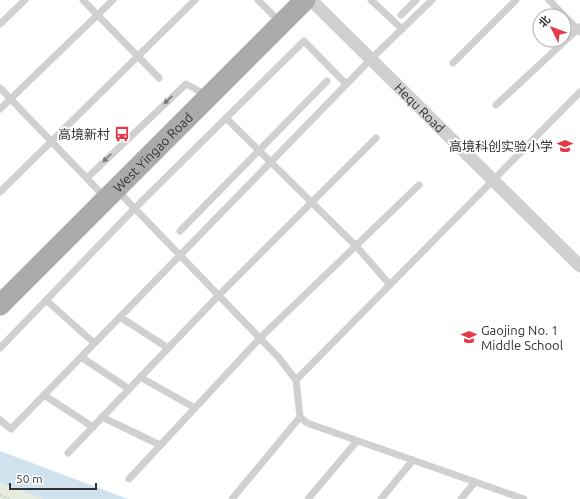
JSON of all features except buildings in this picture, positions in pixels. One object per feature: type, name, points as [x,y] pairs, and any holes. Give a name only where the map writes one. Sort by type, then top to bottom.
[{"type":"main road","name":"West Yingao Road","points":[[0,289],[289,0]]},
{"type":"main road","name":"West Yingao Road","points":[[0,305],[103,185],[305,0]]},
{"type":"street","name":"Hequ Road","points":[[311,0],[580,266]]},
{"type":"lane","points":[[0,24],[25,0]]},
{"type":"lane","points":[[83,0],[159,78]]},
{"type":"lane","points":[[0,109],[113,0]]},
{"type":"lane","points":[[0,192],[195,0]]},
{"type":"lane","points":[[258,0],[273,15]]},
{"type":"lane","points":[[371,0],[402,29]]},
{"type":"lane","points":[[401,15],[416,0]]},
{"type":"lane","points":[[0,420],[11,430],[270,161],[432,0]]},
{"type":"lane","points":[[453,63],[516,0]]},
{"type":"lane","points":[[496,106],[579,30],[549,0]]},
{"type":"lane","points":[[0,348],[135,208],[304,41],[346,84]]},
{"type":"lane","points":[[180,231],[327,81]]},
{"type":"lane","points":[[0,88],[51,141],[103,185],[135,208],[279,358],[296,380],[300,417],[307,423],[524,499]]},
{"type":"lane","points":[[296,380],[580,92]]},
{"type":"lane","points":[[226,118],[357,247],[390,285]]},
{"type":"lane","points":[[68,453],[219,295],[376,138]]},
{"type":"lane","points":[[129,479],[260,338],[357,247],[419,185]]},
{"type":"lane","points":[[46,300],[94,343]]},
{"type":"lane","points":[[120,317],[168,348]]},
{"type":"lane","points":[[81,357],[129,389]]},
{"type":"lane","points":[[140,377],[195,408]]},
{"type":"lane","points":[[44,395],[93,427]]},
{"type":"lane","points":[[102,417],[160,445]]},
{"type":"lane","points":[[232,499],[300,417]]},
{"type":"lane","points":[[308,499],[357,441]]},
{"type":"lane","points":[[381,499],[413,460]]},
{"type":"lane","points":[[461,499],[475,482]]},
{"type":"path","points":[[0,495],[10,499]]},
{"type":"shaded area","points":[[0,483],[43,499],[2,499],[0,498]]},
{"type":"water","points":[[0,451],[128,499],[43,499],[0,483]]},
{"type":"place","name":"高境新村","points":[[122,134]]},
{"type":"place","name":"高境科创实验小学","points":[[565,146]]},
{"type":"place","name":"Gaojing No. 1 Middle School","points":[[469,337]]}]
